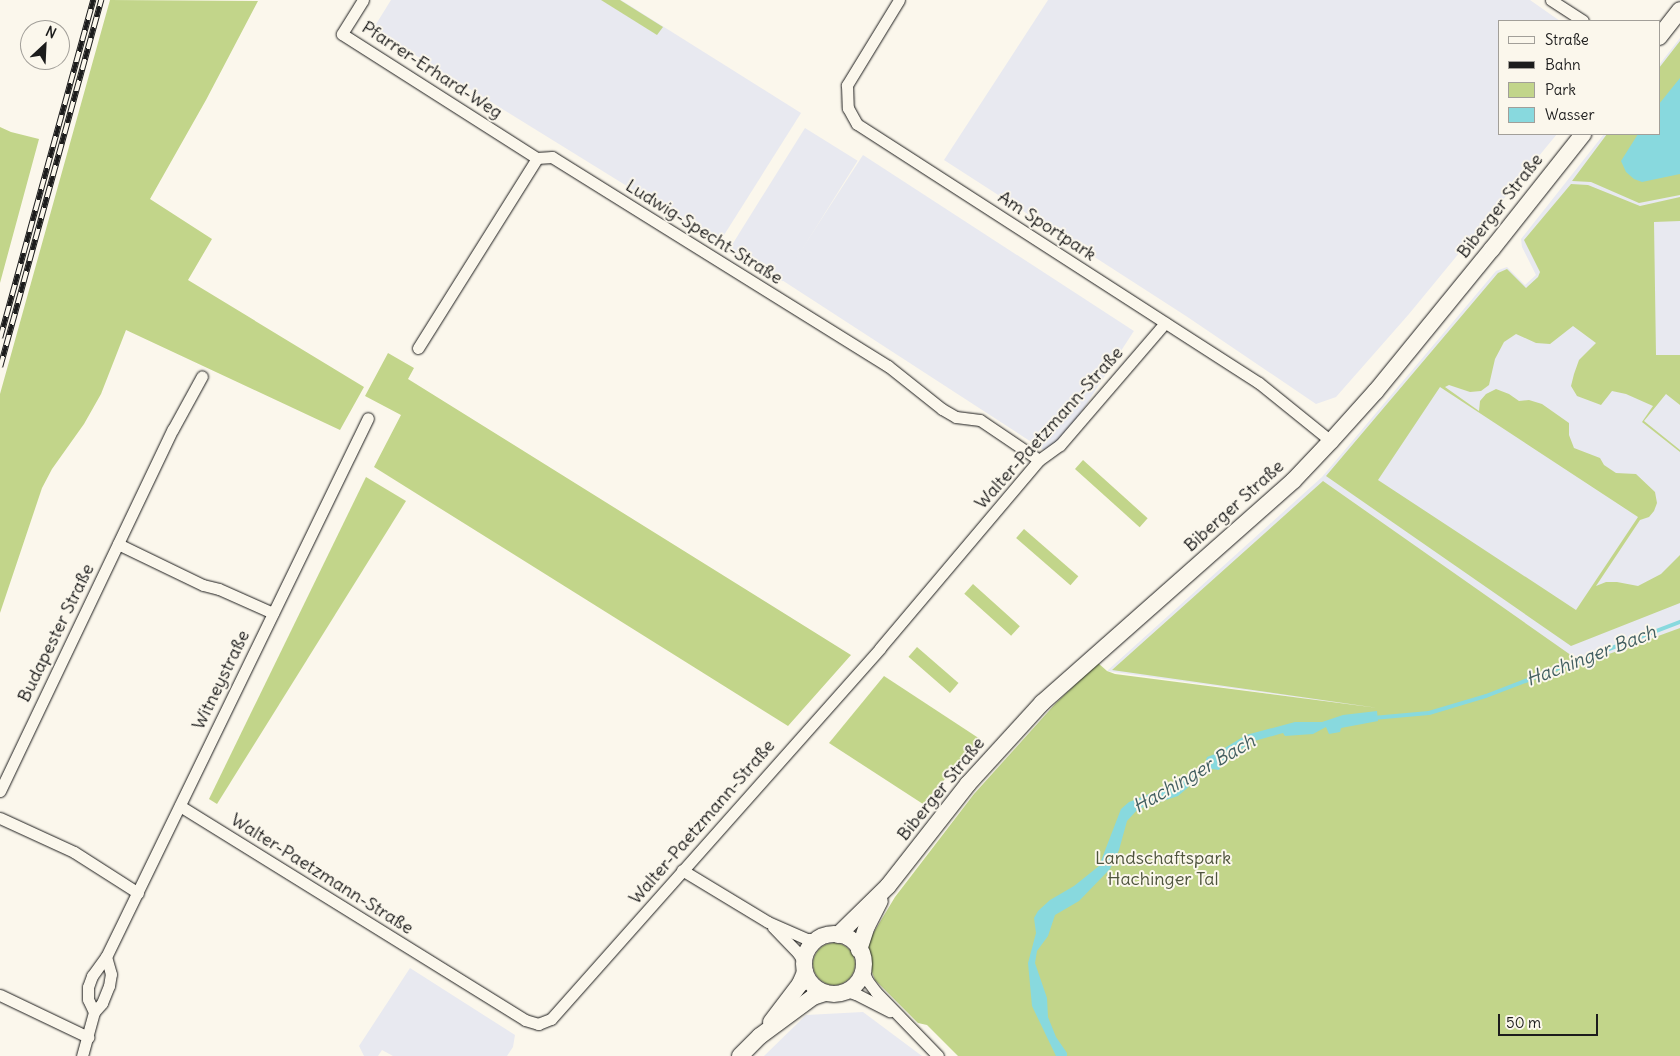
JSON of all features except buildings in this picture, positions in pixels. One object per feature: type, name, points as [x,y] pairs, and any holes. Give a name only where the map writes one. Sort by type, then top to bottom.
[{"type":"main road","points":[[1660,36],[1680,10]]},
{"type":"main road","name":"Biberger Straße","points":[[838,935],[888,886],[968,784],[1042,703],[1293,481],[1332,442],[1480,264],[1582,135]]},
{"type":"main road","name":"Biberger Straße","points":[[859,950],[868,926],[888,886]]},
{"type":"main road","points":[[740,1056],[760,1036],[800,984],[810,945],[818,939],[831,934],[847,938],[859,950],[862,956],[863,970],[854,986],[846,991],[813,996],[760,1036]]},
{"type":"main road","points":[[804,968],[809,981],[825,993]]},
{"type":"street","name":"Pfarrer-Erhard-Weg","points":[[363,0],[342,34],[537,158]]},
{"type":"street","name":"Am Sportpark","points":[[899,0],[847,85],[848,108],[857,124],[1259,384],[1332,442]]},
{"type":"street","points":[[1551,0],[1581,20]]},
{"type":"street","name":"Ludwig-Specht-Straße","points":[[537,158],[552,157],[888,366],[942,409],[956,417],[980,420],[1039,460]]},
{"type":"street","points":[[418,348],[537,158]]},
{"type":"street","name":"Walter-Paetzmann-Straße","points":[[180,806],[525,1020],[538,1024],[551,1019],[880,648],[1039,460],[1060,444],[1164,323]]},
{"type":"street","name":"Budapester Straße","points":[[0,791],[173,430],[202,376]]},
{"type":"street","name":"Witneystraße","points":[[94,1012],[88,999],[88,987],[92,976],[106,957],[138,893],[368,418]]},
{"type":"street","points":[[118,544],[203,586],[219,589],[273,613]]},
{"type":"street","points":[[0,818],[74,852],[138,893]]},
{"type":"street","points":[[682,870],[768,922],[807,939],[818,939]]},
{"type":"street","points":[[768,922],[798,953],[804,968]]},
{"type":"street","name":"Witneystraße","points":[[82,1056],[94,1012],[102,1003],[110,986],[111,974],[106,957]]},
{"type":"street","points":[[863,970],[866,980],[898,1016],[938,1056]]},
{"type":"street","points":[[846,991],[856,994],[898,1016]]},
{"type":"street","points":[[0,995],[88,1037]]},
{"type":"shaded area","points":[[391,0],[621,0],[801,113],[719,243],[373,29]]},
{"type":"shaded area","points":[[1048,0],[1530,0],[1559,20],[1498,20],[1498,135],[1556,135],[1409,314],[1336,397],[1316,404],[1186,316],[944,160]]},
{"type":"shaded area","points":[[1680,38],[1680,750],[1107,671],[1322,477],[1496,271],[1507,267],[1525,285],[1536,275],[1522,247],[1521,239],[1603,135],[1660,135],[1660,64]]},
{"type":"shaded area","points":[[805,128],[858,161],[782,281],[730,248]]},
{"type":"shaded area","points":[[863,155],[1134,331],[1053,456],[782,280]]},
{"type":"shaded area","points":[[410,968],[515,1035],[513,1047],[507,1056],[393,1056],[382,1050],[378,1056],[364,1056],[359,1046]]},
{"type":"shaded area","points":[[863,1012],[922,1056],[764,1056],[806,1015]]},
{"type":"green space","points":[[110,0],[258,1],[206,100],[150,199],[212,239],[188,280],[364,387],[340,430],[126,330],[101,394],[84,424],[52,469],[42,488],[0,613],[0,394]]},
{"type":"green space","points":[[601,0],[620,0],[663,27],[657,35]]},
{"type":"green space","points":[[1680,41],[1680,195],[1639,203],[1591,182],[1572,181],[1606,135],[1660,135],[1660,67]]},
{"type":"green space","points":[[0,127],[11,132],[39,139],[0,283]]},
{"type":"green space","points":[[1571,184],[1588,185],[1640,206],[1680,197],[1680,221],[1654,222],[1656,355],[1680,355],[1680,405],[1666,394],[1644,421],[1680,450],[1680,452],[1642,422],[1653,406],[1626,394],[1612,391],[1601,405],[1577,396],[1571,386],[1579,360],[1596,343],[1573,326],[1550,344],[1536,343],[1516,334],[1504,342],[1495,359],[1489,385],[1481,391],[1470,392],[1449,385],[1445,387],[1479,411],[1480,401],[1486,394],[1496,389],[1509,394],[1519,401],[1529,400],[1542,404],[1569,423],[1569,435],[1574,448],[1600,458],[1604,465],[1616,473],[1636,474],[1655,492],[1657,503],[1654,511],[1649,517],[1640,520],[1596,586],[1606,582],[1617,582],[1638,586],[1661,574],[1680,555],[1680,603],[1571,646],[1326,476],[1498,273],[1507,269],[1526,288],[1538,277],[1540,272],[1524,240]],"holes":[[[1440,387],[1638,517],[1576,610],[1378,480]]]},
{"type":"green space","points":[[388,353],[414,368],[408,379],[851,655],[788,726],[374,467],[401,415],[365,396]]},
{"type":"green space","points":[[1083,460],[1148,518],[1140,527],[1075,469]]},
{"type":"green space","points":[[366,477],[406,501],[217,804],[209,799]]},
{"type":"green space","name":"Landschaftspark Hachinger Tal","points":[[1323,481],[1575,658],[1579,665],[1680,628],[1680,1056],[958,1056],[927,1025],[918,1023],[875,980],[872,972],[868,942],[895,897],[974,794],[1056,703],[1098,663],[1107,671],[1115,674],[1378,708],[1112,670]]},
{"type":"green space","points":[[1024,529],[1078,576],[1070,585],[1016,538]]},
{"type":"green space","points":[[973,584],[1020,626],[1011,636],[964,594]]},
{"type":"green space","points":[[917,647],[959,683],[950,693],[908,657]]},
{"type":"green space","points":[[884,676],[980,739],[923,804],[829,743]]},
{"type":"green space","points":[[838,943],[846,946],[852,952],[855,964],[852,976],[846,982],[830,985],[822,982],[816,976],[813,960],[816,952],[822,946]]},
{"type":"water","points":[[1680,78],[1680,174],[1642,182],[1634,179],[1626,172],[1621,161],[1637,135],[1660,135],[1660,103]]},
{"type":"water","points":[[1377,711],[1378,721],[1341,728],[1340,732],[1329,734],[1326,727],[1313,734],[1285,736],[1283,733],[1251,742],[1223,763],[1219,770],[1212,769],[1206,772],[1178,796],[1138,809],[1127,821],[1119,850],[1110,869],[1079,901],[1055,915],[1048,936],[1037,951],[1035,963],[1047,998],[1048,1017],[1056,1037],[1067,1053],[1067,1056],[1056,1056],[1032,1006],[1028,963],[1036,933],[1034,918],[1038,911],[1050,900],[1074,886],[1099,866],[1121,809],[1129,802],[1184,780],[1204,766],[1207,757],[1246,735],[1295,722],[1322,722],[1343,715]]},
{"type":"waterway","name":"Hachinger Bach","points":[[1373,718],[1429,713],[1486,696],[1680,622]]},
{"type":"railway","points":[[0,338],[93,0]]},
{"type":"railway","points":[[0,367],[101,0]]}]
